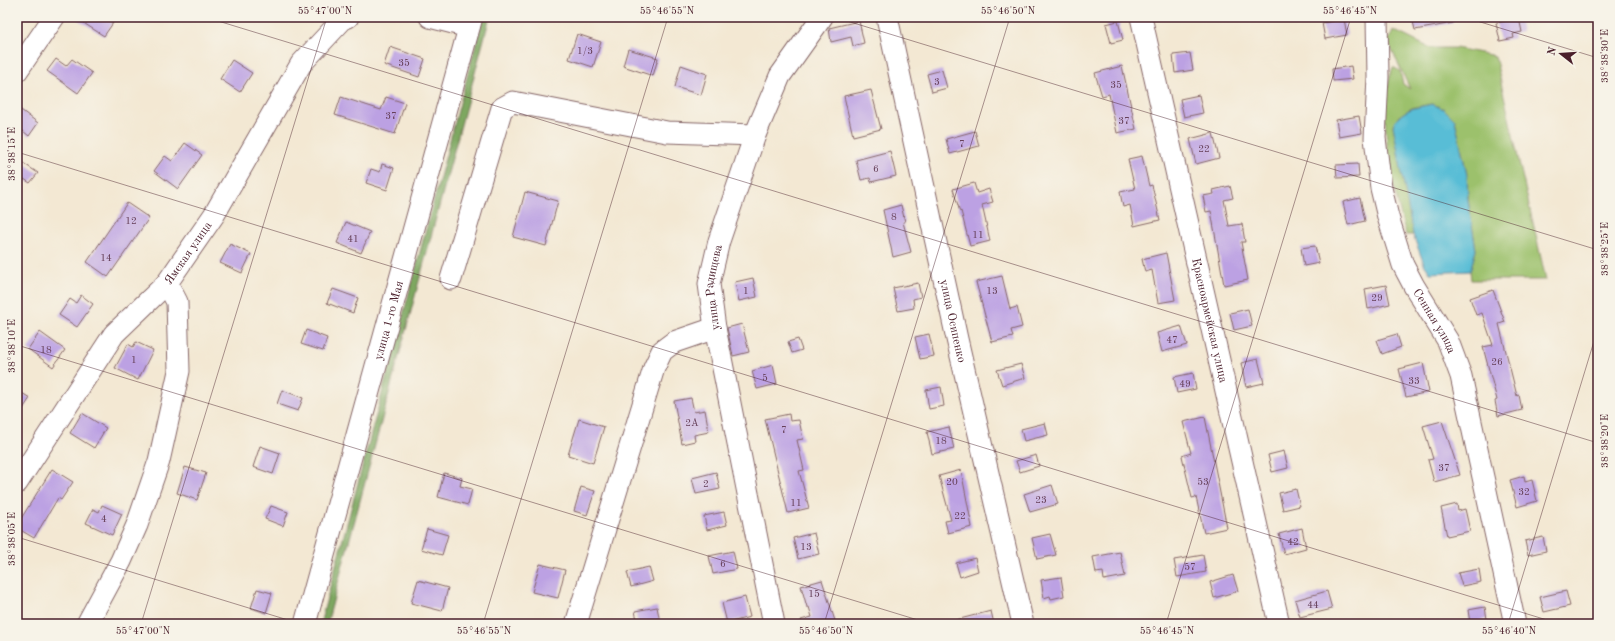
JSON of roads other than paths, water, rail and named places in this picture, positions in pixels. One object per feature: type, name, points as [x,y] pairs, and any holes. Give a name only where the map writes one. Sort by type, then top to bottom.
[{"type":"street","points":[[17,71],[54,17]]},
{"type":"street","name":"Ямская улица","points":[[17,483],[114,334],[167,283],[214,215],[301,64],[343,19],[348,17]]},
{"type":"street","points":[[430,17],[470,22]]},
{"type":"street","name":"улица Радищева","points":[[774,624],[715,328],[709,284],[719,241],[755,135],[780,76],[822,17]]},
{"type":"street","name":"улица Осипенко","points":[[887,17],[957,339],[1023,624]]},
{"type":"street","name":"Красноармейская улица","points":[[1141,17],[1279,624]]},
{"type":"street","name":"Сенная улица","points":[[1377,17],[1378,77],[1375,138],[1381,188],[1388,217],[1403,265],[1414,286],[1448,341],[1456,358],[1515,624]]},
{"type":"street","name":"улица 1-го Мая","points":[[305,624],[470,22]]},
{"type":"street","points":[[451,279],[502,108],[513,102],[667,132],[755,135]]},
{"type":"street","points":[[87,624],[121,561],[137,525],[159,461],[179,371],[177,302],[167,283]]},
{"type":"street","points":[[576,624],[654,368],[662,351],[674,342],[715,328]]},
{"type":"water","points":[[1432,104],[1444,109],[1455,120],[1467,175],[1468,200],[1476,250],[1470,271],[1430,273],[1424,264],[1413,235],[1393,125],[1405,112]]}]
